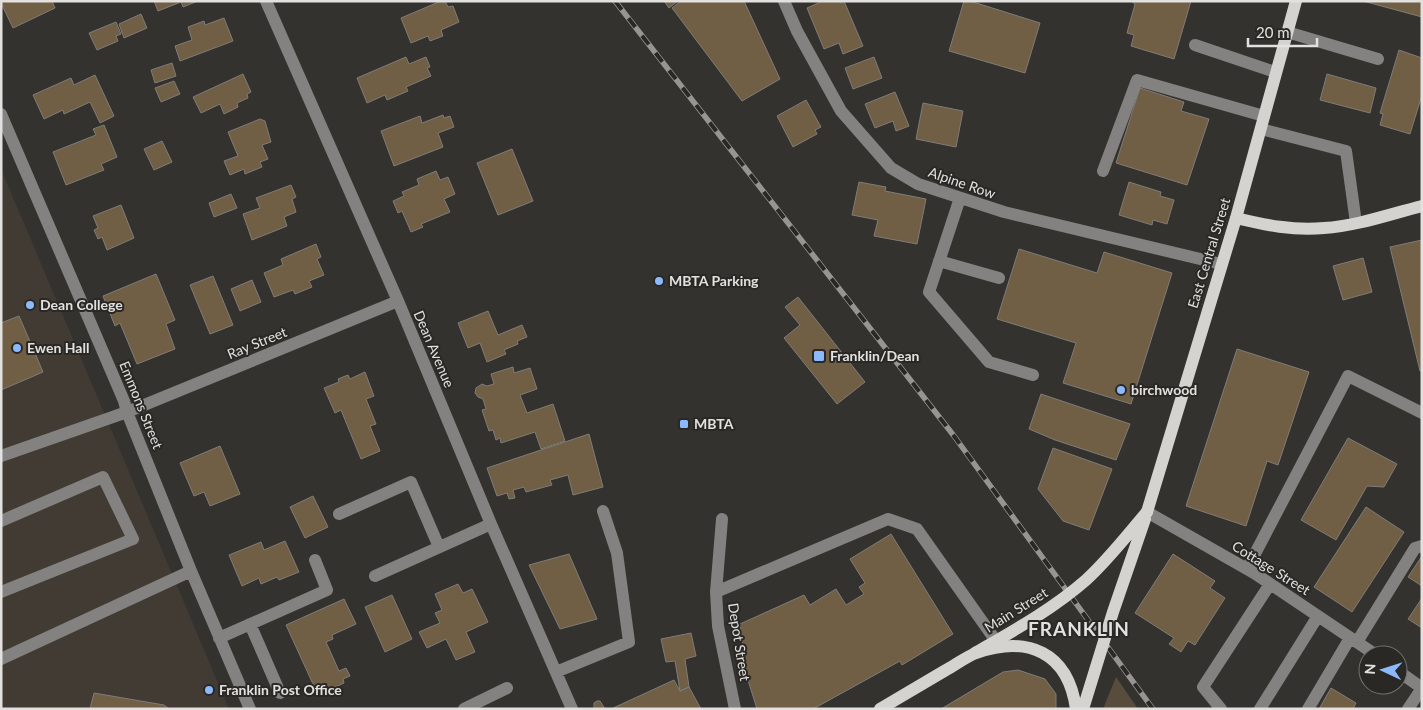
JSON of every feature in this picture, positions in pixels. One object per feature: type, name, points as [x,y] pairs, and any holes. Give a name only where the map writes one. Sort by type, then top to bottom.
[{"type":"main road","name":"East Central Street","points":[[1083,709],[1113,612],[1148,512],[1236,218],[1296,1]]},
{"type":"main road","points":[[1236,218],[1264,225],[1294,228],[1325,228],[1356,223],[1422,206]]},
{"type":"main road","name":"Main Street","points":[[880,709],[996,641],[1079,586],[1089,578],[1148,512]]},
{"type":"main road","points":[[975,653],[1017,646],[1028,646],[1044,652],[1068,678],[1073,689],[1076,709]]},
{"type":"street","name":"Dean Avenue","points":[[266,1],[398,301],[491,524],[572,709]]},
{"type":"street","name":"Alpine Row","points":[[784,1],[841,110],[891,168],[918,184],[1004,212],[1221,264]]},
{"type":"street","points":[[1287,32],[1378,59]]},
{"type":"street","points":[[1195,45],[1275,72]]},
{"type":"street","points":[[1103,171],[1137,80],[1264,116]]},
{"type":"street","name":"Emmons Street","points":[[1,114],[124,401],[191,571],[250,709]]},
{"type":"street","points":[[1261,129],[1346,151],[1356,223]]},
{"type":"street","points":[[960,198],[929,292],[989,362],[1033,375]]},
{"type":"street","points":[[939,262],[999,278]]},
{"type":"street","name":"Ray Street","points":[[1,456],[127,412],[398,301]]},
{"type":"street","points":[[1247,569],[1348,376],[1422,413]]},
{"type":"street","points":[[1,521],[104,477],[133,538],[1,592]]},
{"type":"street","points":[[339,514],[411,482],[440,547]]},
{"type":"street","points":[[556,672],[629,642],[617,553],[603,511]]},
{"type":"street","name":"Cottage Street","points":[[1148,512],[1247,569],[1361,645]]},
{"type":"street","name":"Depot Street","points":[[722,519],[716,592],[718,626],[735,709]]},
{"type":"street","points":[[716,592],[888,519],[916,529],[996,641]]},
{"type":"street","points":[[375,576],[491,524]]},
{"type":"street","points":[[1308,709],[1415,548],[1422,546]]},
{"type":"street","points":[[219,638],[327,590],[315,560]]},
{"type":"street","points":[[1,660],[191,571]]},
{"type":"street","points":[[1221,709],[1203,687],[1270,584]]},
{"type":"street","points":[[1260,709],[1318,616]]},
{"type":"street","points":[[250,624],[280,693]]},
{"type":"street","points":[[1408,678],[1422,688],[1408,709]]},
{"type":"street","points":[[464,709],[507,688]]},
{"type":"shaded area","name":"Dean College","points":[[1,169],[116,441],[229,709],[1,709]]},
{"type":"shaded area","points":[[1116,677],[1138,709],[1103,709]]},
{"type":"building","points":[[3,1],[52,1],[55,8],[13,28],[1,3]]},
{"type":"building","points":[[154,1],[198,1],[183,7],[181,2],[158,11]]},
{"type":"building","points":[[445,1],[448,7],[453,6],[459,22],[441,30],[443,36],[430,41],[428,36],[411,43],[401,18]]},
{"type":"building","points":[[664,1],[678,1],[669,8]]},
{"type":"building","points":[[681,1],[744,1],[780,79],[742,101],[672,8]]},
{"type":"building","points":[[823,1],[839,1],[840,3],[844,1],[863,46],[843,54],[839,43],[824,49],[807,8]]},
{"type":"building","points":[[964,1],[970,1],[1040,23],[1025,73],[949,51]]},
{"type":"building","points":[[1131,1],[1191,1],[1174,59],[1131,46],[1134,35],[1127,33],[1135,4]]},
{"type":"building","points":[[1363,1],[1422,1],[1422,17]]},
{"type":"building","points":[[141,14],[147,28],[124,38],[119,24]]},
{"type":"building","points":[[224,18],[233,41],[180,61],[175,46],[192,40],[188,27],[204,21],[205,25]]},
{"type":"building","points":[[116,22],[121,34],[116,36],[118,41],[97,50],[89,33]]},
{"type":"building","points":[[1399,50],[1422,58],[1422,95],[1410,134],[1380,125],[1383,114],[1380,113]]},
{"type":"building","points":[[406,57],[409,64],[426,57],[430,67],[427,68],[431,76],[406,87],[408,91],[387,100],[385,95],[367,103],[357,78]]},
{"type":"building","points":[[874,57],[882,78],[853,89],[845,68]]},
{"type":"building","points":[[172,63],[176,76],[155,83],[151,70]]},
{"type":"building","points":[[243,74],[251,92],[247,94],[248,98],[237,103],[238,107],[224,114],[220,104],[201,113],[193,97]]},
{"type":"building","points":[[1327,74],[1376,88],[1370,113],[1320,100]]},
{"type":"building","points":[[95,75],[114,116],[100,123],[90,102],[64,114],[63,110],[44,119],[33,95],[71,78],[74,85]]},
{"type":"building","points":[[174,81],[180,94],[161,102],[155,88]]},
{"type":"building","points":[[1140,88],[1184,102],[1181,111],[1209,119],[1187,185],[1116,163]]},
{"type":"building","points":[[895,92],[909,126],[896,131],[893,121],[875,128],[865,104]]},
{"type":"building","points":[[806,100],[821,127],[815,130],[817,134],[793,147],[777,116]]},
{"type":"building","points":[[923,103],[963,111],[956,147],[916,139]]},
{"type":"building","points":[[443,115],[444,118],[450,116],[454,127],[438,133],[443,147],[394,166],[381,131],[420,116],[422,123]]},
{"type":"building","points":[[260,119],[265,121],[271,142],[262,145],[268,159],[260,162],[262,167],[245,174],[244,169],[230,175],[224,161],[238,156],[228,132]]},
{"type":"building","points":[[104,125],[117,157],[101,164],[104,170],[66,185],[53,152],[96,135],[93,129]]},
{"type":"building","points":[[162,141],[172,162],[154,170],[144,149]]},
{"type":"building","points":[[512,149],[533,201],[498,215],[477,163]]},
{"type":"building","points":[[436,171],[440,180],[448,177],[455,194],[444,199],[450,212],[421,224],[423,227],[411,232],[402,211],[398,213],[393,201],[404,196],[402,192],[419,185],[417,179]]},
{"type":"building","points":[[859,182],[886,187],[885,191],[926,199],[917,244],[874,236],[878,220],[852,215]]},
{"type":"building","points":[[1129,182],[1161,192],[1160,196],[1174,200],[1167,224],[1153,220],[1152,225],[1119,215]]},
{"type":"building","points":[[291,185],[296,197],[292,199],[296,212],[284,217],[287,226],[252,240],[243,214],[260,208],[256,198]]},
{"type":"building","points":[[231,194],[237,208],[214,217],[209,203]]},
{"type":"building","points":[[121,205],[134,238],[107,250],[102,237],[98,239],[94,230],[98,228],[93,216]]},
{"type":"building","points":[[1422,240],[1422,371],[1420,371],[1390,247]]},
{"type":"building","points":[[316,244],[321,257],[317,259],[324,275],[309,281],[312,287],[295,294],[293,290],[274,297],[264,273],[283,265],[281,259]]},
{"type":"building","points":[[1019,249],[1097,273],[1104,252],[1172,273],[1131,404],[1063,383],[1076,343],[997,319]]},
{"type":"building","points":[[1363,258],[1372,292],[1343,300],[1333,266]]},
{"type":"building","points":[[156,274],[175,320],[166,324],[175,349],[137,364],[120,323],[115,326],[103,296]]},
{"type":"building","points":[[213,276],[233,325],[210,334],[190,285]]},
{"type":"building","points":[[252,280],[261,302],[240,311],[231,289]]},
{"type":"building","points":[[798,297],[865,382],[837,404],[784,338],[800,325],[785,307]]},
{"type":"building","points":[[488,311],[498,335],[522,325],[527,337],[517,341],[518,344],[504,350],[506,354],[487,362],[480,343],[468,348],[458,323]]},
{"type":"building","name":"Ewen Hall","points":[[19,316],[43,372],[1,390],[1,323]]},
{"type":"building","points":[[1237,349],[1309,372],[1278,465],[1267,461],[1246,526],[1186,506]]},
{"type":"building","points":[[513,367],[514,373],[530,368],[537,389],[520,395],[527,413],[553,404],[565,441],[541,449],[535,432],[501,443],[500,438],[496,440],[493,430],[489,431],[482,410],[486,409],[483,399],[475,393],[476,388],[482,384],[487,386],[494,384],[491,374]]},
{"type":"building","points":[[365,372],[374,396],[366,399],[376,424],[370,426],[380,451],[361,459],[341,410],[335,413],[324,388],[339,382],[338,379],[348,375],[350,379]]},
{"type":"building","points":[[1041,394],[1130,424],[1116,460],[1055,440],[1029,429]]},
{"type":"building","points":[[589,434],[603,487],[573,495],[568,475],[550,480],[552,485],[526,492],[524,487],[513,490],[515,498],[509,499],[507,493],[497,496],[487,468]]},
{"type":"building","points":[[1348,438],[1397,464],[1384,487],[1367,486],[1336,540],[1301,520]]},
{"type":"building","points":[[220,446],[240,494],[210,506],[204,492],[194,496],[180,463]]},
{"type":"building","points":[[1053,448],[1112,469],[1089,530],[1063,521],[1038,489]]},
{"type":"building","points":[[313,496],[328,527],[305,538],[290,507]]},
{"type":"building","points":[[1366,507],[1404,532],[1352,612],[1314,587]]},
{"type":"building","points":[[891,534],[953,634],[902,665],[900,661],[813,709],[757,709],[747,677],[740,624],[804,595],[810,605],[836,589],[846,605],[864,594],[859,587],[865,583],[850,559]]},
{"type":"building","points":[[285,541],[299,572],[279,580],[277,577],[261,584],[259,578],[242,586],[229,555],[261,542],[264,550]]},
{"type":"building","points":[[569,554],[597,619],[560,629],[529,565]]},
{"type":"building","points":[[1173,554],[1215,581],[1210,588],[1225,598],[1195,645],[1188,641],[1181,652],[1169,644],[1174,638],[1135,613]]},
{"type":"building","points":[[1422,556],[1422,586],[1408,577]]},
{"type":"building","points":[[458,584],[463,593],[472,589],[488,622],[466,632],[475,652],[456,660],[446,639],[427,648],[419,632],[440,623],[435,613],[442,610],[435,594]]},
{"type":"building","points":[[392,595],[412,639],[385,652],[365,607]]},
{"type":"building","points":[[1422,598],[1422,628],[1408,619]]},
{"type":"building","points":[[344,599],[356,624],[332,635],[333,639],[326,642],[339,671],[346,668],[350,676],[343,679],[344,683],[318,695],[286,625]]},
{"type":"building","points":[[691,633],[696,656],[685,659],[689,687],[680,691],[675,661],[666,662],[661,639]]},
{"type":"building","points":[[1018,670],[1045,679],[1056,694],[1056,709],[941,709],[1003,672]]},
{"type":"building","points":[[674,680],[680,691],[689,687],[701,709],[611,709]]},
{"type":"building","points":[[1331,688],[1356,703],[1353,709],[1319,709]]},
{"type":"building","points":[[94,693],[164,705],[169,709],[90,709]]},
{"type":"building","points":[[600,701],[605,709],[594,709],[594,703]]},
{"type":"railway","points":[[615,1],[954,436],[1153,709]]},
{"type":"place","name":"MBTA Parking","points":[[659,281]]},
{"type":"place","name":"Dean College","points":[[30,305]]},
{"type":"place","name":"Ewen Hall","points":[[17,348]]},
{"type":"place","name":"Franklin/Dean","points":[[819,356]]},
{"type":"place","name":"birchwood","points":[[1121,390]]},
{"type":"place","name":"MBTA","points":[[684,424]]},
{"type":"place","name":"Franklin Post Office","points":[[209,690]]},
{"type":"district","name":"FRANKLIN","points":[[1079,629]]}]
